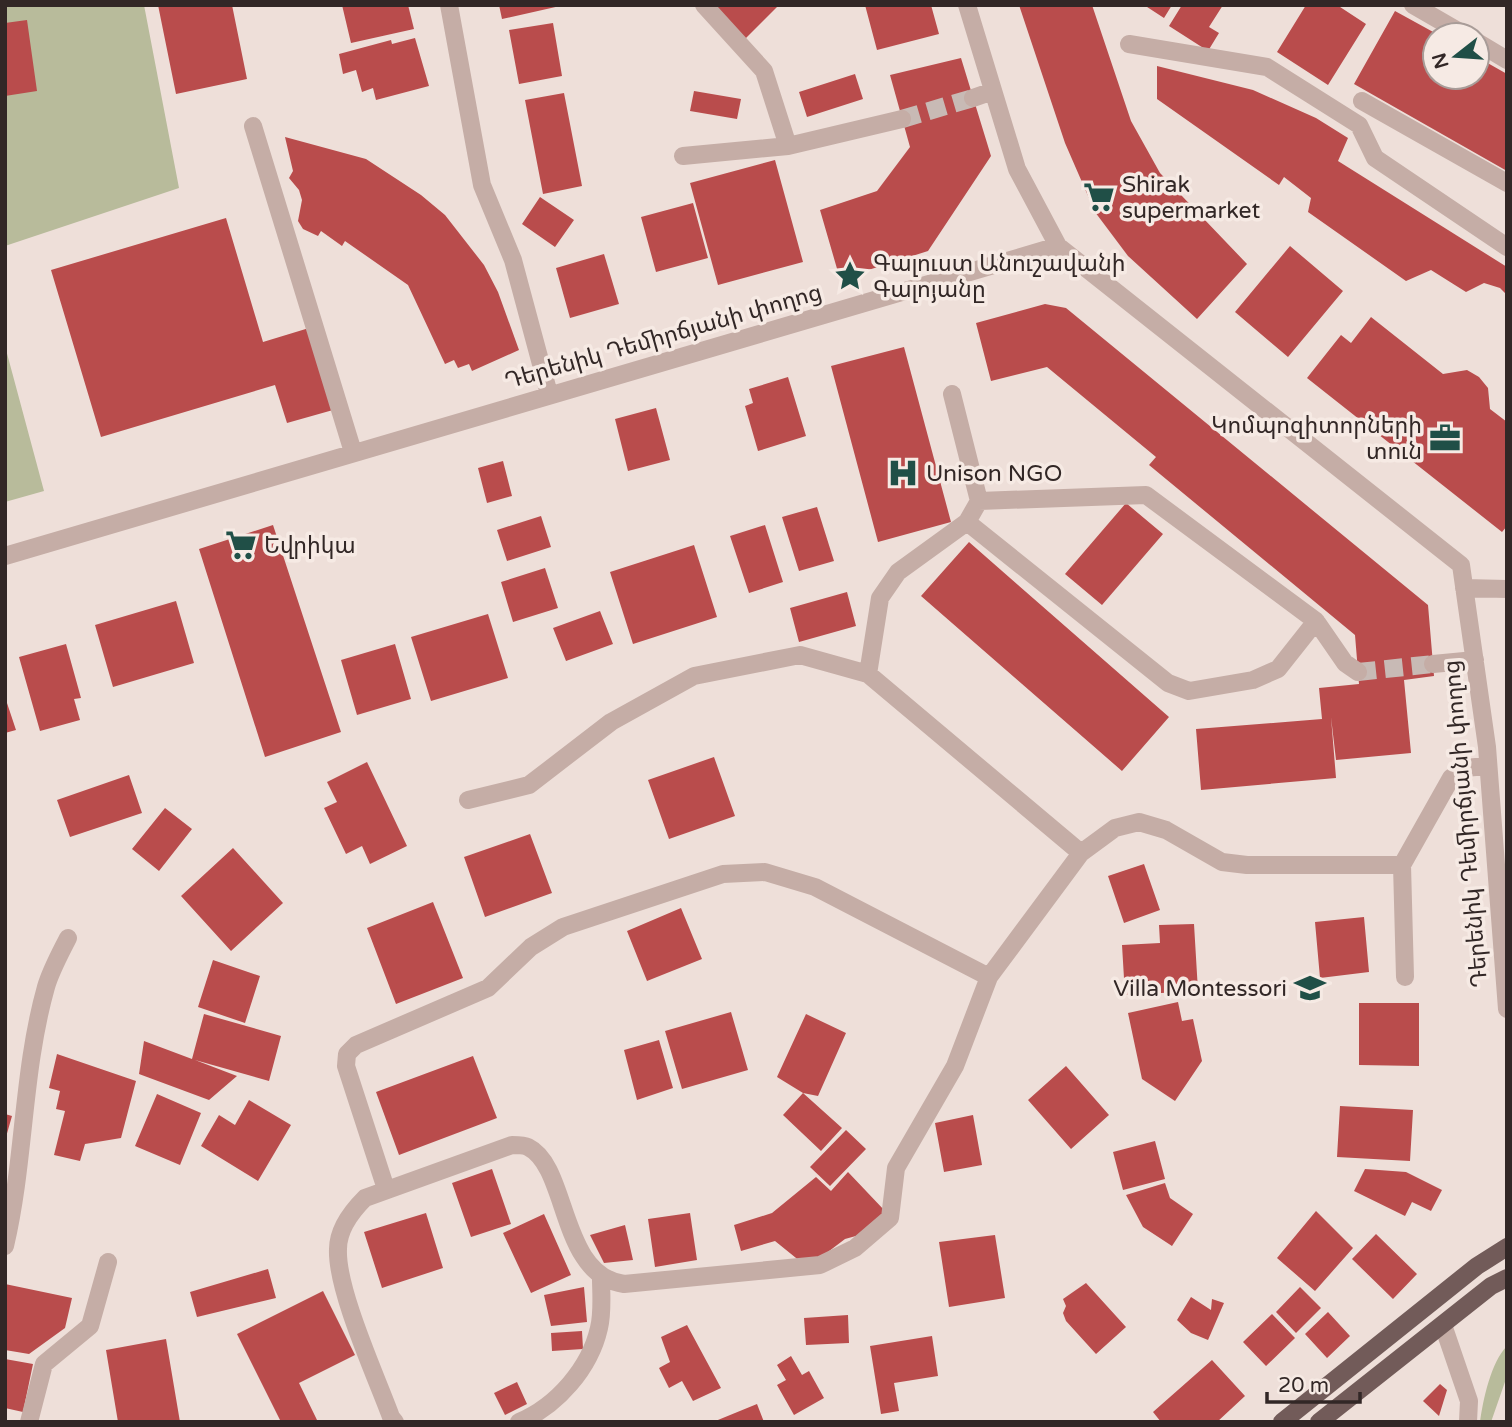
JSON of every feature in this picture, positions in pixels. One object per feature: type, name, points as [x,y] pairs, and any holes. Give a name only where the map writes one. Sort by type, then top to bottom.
[{"type":"main road","points":[[1283,1422],[1477,1266],[1507,1247]]},
{"type":"main road","points":[[1319,1422],[1491,1286],[1507,1278]]},
{"type":"street","points":[[449,5],[482,185],[513,260],[549,394]]},
{"type":"street","points":[[704,5],[764,71],[788,146]]},
{"type":"street","points":[[967,5],[1017,169],[1058,246]]},
{"type":"street","points":[[1413,5],[1441,21]]},
{"type":"street","points":[[1129,44],[1267,67],[1359,125],[1375,158],[1507,247]]},
{"type":"street","points":[[1491,50],[1507,60]]},
{"type":"street","points":[[973,98],[993,91]]},
{"type":"street","points":[[1362,101],[1507,183]]},
{"type":"street","points":[[682,156],[788,146],[902,119]]},
{"type":"street","points":[[253,126],[353,452]]},
{"type":"street","name":"Դերենիկ Դեմիրճյանի փողոց","points":[[5,556],[1058,246],[1461,565],[1488,766],[1507,1009]]},
{"type":"street","points":[[868,674],[880,598],[898,572],[967,522],[979,501],[952,394]]},
{"type":"street","points":[[979,501],[1146,495],[1316,621],[1345,663],[1358,671]]},
{"type":"street","points":[[967,522],[1168,683],[1189,691],[1254,680],[1279,669],[1316,621]]},
{"type":"street","points":[[1464,588],[1507,589]]},
{"type":"street","points":[[468,800],[529,785],[611,722],[694,676],[800,655],[868,674],[1081,853]]},
{"type":"street","points":[[1433,664],[1475,660]]},
{"type":"street","points":[[1405,977],[1402,865],[1451,778],[1464,768],[1488,766]]},
{"type":"street","points":[[395,1422],[391,1418],[339,1272],[337,1245],[350,1213],[365,1198],[512,1145],[527,1146],[542,1159],[582,1253],[601,1278],[624,1284],[820,1265],[855,1248],[882,1228],[890,1218],[896,1168],[955,1066],[989,977],[1081,853],[1115,828],[1139,822],[1166,830],[1222,862],[1247,865],[1402,865]]},
{"type":"street","points":[[386,1189],[346,1066],[347,1054],[356,1045],[488,988],[531,947],[563,928],[723,874],[765,872],[815,887],[989,977]]},
{"type":"street","points":[[5,1247],[16,1200],[34,1040],[47,984],[68,938]]},
{"type":"street","points":[[29,1422],[44,1364],[90,1325],[108,1262]]},
{"type":"street","points":[[519,1422],[535,1415],[576,1378],[599,1328],[601,1278]]},
{"type":"street","points":[[1443,1325],[1469,1401],[1468,1422]]},
{"type":"green space","points":[[5,5],[144,5],[179,188],[5,246]]},
{"type":"green space","points":[[5,346],[44,491],[5,502]]},
{"type":"green space","points":[[1507,1346],[1506,1379],[1491,1422],[1480,1422],[1492,1371]]},
{"type":"building","points":[[158,5],[232,5],[247,79],[176,94]]},
{"type":"building","points":[[342,5],[408,5],[414,29],[351,43]]},
{"type":"building","points":[[499,5],[560,5],[560,6],[502,19]]},
{"type":"building","points":[[712,5],[779,5],[745,39]]},
{"type":"building","points":[[865,5],[931,5],[939,34],[877,50]]},
{"type":"building","points":[[1019,5],[1092,5],[1131,121],[1160,173],[1247,264],[1197,319],[1128,256],[1095,212],[1065,143]]},
{"type":"building","points":[[1144,5],[1172,5],[1164,18]]},
{"type":"building","points":[[1182,5],[1223,5],[1209,27],[1219,33],[1208,51],[1169,26]]},
{"type":"building","points":[[1306,5],[1337,5],[1366,24],[1328,85],[1277,52]]},
{"type":"building","points":[[1395,11],[1421,25],[1421,91],[1491,91],[1491,65],[1507,74],[1507,171],[1354,84]]},
{"type":"building","points":[[27,20],[37,91],[5,96],[5,23]]},
{"type":"building","points":[[553,23],[562,76],[519,84],[509,30]]},
{"type":"building","points":[[415,38],[429,86],[376,100],[373,88],[362,92],[356,70],[343,74],[339,54],[391,40],[392,44]]},
{"type":"building","points":[[961,58],[991,156],[928,251],[840,279],[820,210],[877,191],[910,147],[890,75]]},
{"type":"building","points":[[1157,66],[1253,90],[1316,118],[1348,138],[1338,161],[1507,267],[1507,295],[1500,288],[1484,283],[1466,292],[1431,270],[1406,281],[1308,212],[1311,198],[1284,177],[1279,185],[1157,99]]},
{"type":"building","points":[[855,74],[863,99],[807,117],[799,92]]},
{"type":"building","points":[[694,91],[741,99],[737,119],[690,111]]},
{"type":"building","points":[[564,93],[582,186],[543,194],[525,100]]},
{"type":"building","points":[[285,137],[366,159],[421,195],[445,215],[484,265],[498,292],[519,350],[472,371],[469,364],[458,368],[454,360],[445,364],[408,285],[345,241],[342,246],[321,231],[318,236],[303,229],[298,221],[302,200],[299,190],[289,178],[293,171]]},
{"type":"building","points":[[775,160],[803,262],[718,285],[690,183]]},
{"type":"building","points":[[540,197],[574,220],[555,247],[522,224]]},
{"type":"building","points":[[693,203],[708,258],[656,272],[641,217]]},
{"type":"building","points":[[226,218],[263,342],[309,328],[333,410],[287,423],[275,385],[101,437],[51,270]]},
{"type":"building","points":[[1290,246],[1343,291],[1288,357],[1235,312]]},
{"type":"building","points":[[604,254],[619,304],[570,318],[556,268]]},
{"type":"building","points":[[1045,304],[1066,308],[1428,605],[1434,676],[1404,680],[1411,753],[1336,760],[1331,717],[1336,778],[1201,790],[1196,729],[1322,719],[1319,688],[1359,684],[1355,635],[1149,465],[1156,457],[1047,367],[991,381],[976,323]]},
{"type":"building","name":"Կոմպոզիտորների տուն","points":[[1371,317],[1443,374],[1467,370],[1479,377],[1488,388],[1490,409],[1507,422],[1507,526],[1502,532],[1307,378],[1341,335],[1351,343]]},
{"type":"building","points":[[904,347],[951,522],[878,542],[831,366]]},
{"type":"building","points":[[788,377],[806,436],[758,451],[745,406],[753,403],[749,389]]},
{"type":"building","points":[[656,408],[670,460],[628,471],[615,419]]},
{"type":"building","points":[[503,461],[512,496],[487,503],[478,468]]},
{"type":"building","points":[[1126,503],[1163,534],[1102,605],[1065,574]]},
{"type":"building","points":[[817,507],[834,561],[799,571],[782,517]]},
{"type":"building","points":[[541,516],[551,547],[507,561],[497,530]]},
{"type":"building","points":[[273,525],[341,732],[265,757],[199,549]]},
{"type":"building","points":[[765,525],[783,582],[749,593],[730,536]]},
{"type":"building","points":[[969,542],[1169,717],[1122,771],[921,596]]},
{"type":"building","points":[[694,545],[717,617],[633,644],[610,572]]},
{"type":"building","points":[[545,568],[558,608],[513,622],[501,582]]},
{"type":"building","points":[[847,592],[856,626],[799,642],[790,608]]},
{"type":"building","points":[[176,601],[194,663],[113,687],[95,625]]},
{"type":"building","points":[[600,611],[613,644],[566,661],[553,628]]},
{"type":"building","points":[[488,614],[508,678],[431,701],[411,637]]},
{"type":"building","points":[[66,644],[81,698],[74,699],[80,720],[40,731],[19,657]]},
{"type":"building","points":[[395,644],[411,699],[357,715],[341,660]]},
{"type":"building","points":[[5,697],[16,730],[5,733]]},
{"type":"building","points":[[714,757],[735,816],[669,839],[648,780]]},
{"type":"building","points":[[367,762],[407,846],[370,864],[362,846],[346,854],[324,808],[337,802],[327,782]]},
{"type":"building","points":[[129,775],[142,813],[70,837],[57,800]]},
{"type":"building","points":[[165,808],[192,829],[159,871],[132,849]]},
{"type":"building","points":[[530,834],[552,893],[485,917],[464,857]]},
{"type":"building","points":[[233,848],[283,903],[231,951],[181,896]]},
{"type":"building","points":[[1144,864],[1160,910],[1124,923],[1108,876]]},
{"type":"building","points":[[433,902],[463,978],[396,1004],[367,928]]},
{"type":"building","points":[[681,908],[702,959],[647,981],[627,931]]},
{"type":"building","points":[[1364,917],[1369,972],[1320,978],[1315,922]]},
{"type":"building","points":[[1194,924],[1198,991],[1125,995],[1122,945],[1160,943],[1159,925]]},
{"type":"building","points":[[213,960],[260,976],[245,1023],[198,1007]]},
{"type":"building","points":[[1178,1002],[1182,1021],[1193,1019],[1202,1061],[1175,1101],[1142,1079],[1128,1013]]},
{"type":"building","points":[[1359,1003],[1419,1003],[1419,1066],[1359,1065]]},
{"type":"building","points":[[731,1012],[748,1070],[682,1089],[665,1031]]},
{"type":"building","points":[[204,1014],[281,1036],[269,1081],[195,1060],[237,1076],[209,1100],[139,1074],[144,1041],[192,1059]]},
{"type":"building","points":[[806,1014],[846,1033],[818,1096],[803,1093],[777,1077]]},
{"type":"building","points":[[659,1040],[673,1088],[637,1100],[624,1050]]},
{"type":"building","points":[[57,1054],[136,1081],[121,1138],[85,1144],[80,1161],[54,1155],[65,1111],[56,1109],[60,1091],[49,1088]]},
{"type":"building","points":[[473,1056],[497,1118],[399,1155],[376,1092]]},
{"type":"building","points":[[1066,1066],[1109,1115],[1071,1149],[1028,1100]]},
{"type":"building","points":[[803,1093],[842,1128],[821,1151],[783,1115]]},
{"type":"building","points":[[157,1094],[201,1113],[180,1165],[135,1146]]},
{"type":"building","points":[[249,1100],[291,1125],[258,1181],[201,1146],[219,1115],[235,1125]]},
{"type":"building","points":[[1340,1106],[1413,1110],[1410,1161],[1337,1157]]},
{"type":"building","points":[[5,1114],[12,1116],[6,1137],[5,1137]]},
{"type":"building","points":[[973,1115],[982,1165],[944,1172],[935,1123]]},
{"type":"building","points":[[846,1130],[866,1149],[830,1186],[810,1167]]},
{"type":"building","points":[[1155,1141],[1165,1179],[1123,1190],[1113,1152]]},
{"type":"building","points":[[492,1169],[511,1224],[471,1237],[452,1183]]},
{"type":"building","points":[[1365,1169],[1406,1172],[1442,1190],[1431,1211],[1412,1202],[1405,1216],[1354,1191]]},
{"type":"building","points":[[848,1172],[885,1211],[863,1234],[845,1239],[816,1261],[801,1262],[775,1241],[741,1251],[734,1225],[772,1213],[816,1177],[831,1191]]},
{"type":"building","points":[[1165,1183],[1170,1198],[1193,1214],[1172,1246],[1143,1227],[1126,1195]]},
{"type":"building","points":[[1316,1211],[1353,1248],[1315,1291],[1277,1258]]},
{"type":"building","points":[[426,1213],[443,1268],[382,1288],[364,1232]]},
{"type":"building","points":[[690,1213],[697,1260],[655,1267],[648,1219]]},
{"type":"building","points":[[544,1214],[571,1275],[531,1293],[503,1233]]},
{"type":"building","points":[[625,1225],[633,1260],[604,1263],[590,1235]]},
{"type":"building","points":[[1376,1234],[1417,1274],[1393,1299],[1352,1259]]},
{"type":"building","points":[[995,1235],[1005,1298],[949,1307],[939,1242]]},
{"type":"building","points":[[268,1269],[276,1298],[197,1317],[190,1292]]},
{"type":"building","points":[[1086,1283],[1126,1327],[1096,1354],[1066,1321],[1063,1313],[1066,1306],[1063,1299]]},
{"type":"building","points":[[5,1284],[72,1298],[65,1328],[29,1354],[5,1350]]},
{"type":"building","points":[[584,1287],[587,1322],[551,1326],[544,1295]]},
{"type":"building","points":[[1300,1287],[1321,1308],[1296,1333],[1276,1312]]},
{"type":"building","points":[[323,1291],[355,1355],[299,1383],[317,1420],[281,1422],[237,1334]]},
{"type":"building","points":[[1191,1297],[1211,1310],[1212,1299],[1224,1303],[1208,1340],[1191,1333],[1177,1320]]},
{"type":"building","points":[[1328,1312],[1350,1336],[1327,1358],[1305,1334]]},
{"type":"building","points":[[1272,1314],[1295,1338],[1266,1366],[1243,1342]]},
{"type":"building","points":[[848,1315],[849,1343],[806,1345],[804,1318]]},
{"type":"building","points":[[687,1325],[721,1388],[693,1401],[682,1381],[669,1388],[659,1368],[670,1362],[661,1337]]},
{"type":"building","points":[[582,1331],[583,1349],[552,1351],[551,1333]]},
{"type":"building","points":[[932,1336],[938,1376],[894,1383],[899,1411],[881,1414],[870,1346]]},
{"type":"building","points":[[166,1339],[180,1422],[118,1422],[106,1350]]},
{"type":"building","points":[[791,1356],[802,1375],[809,1371],[824,1398],[794,1415],[777,1385],[786,1380],[777,1365]]},
{"type":"building","points":[[5,1359],[33,1364],[23,1412],[5,1408]]},
{"type":"building","points":[[1212,1360],[1245,1396],[1217,1422],[1161,1422],[1153,1412]]},
{"type":"building","points":[[517,1382],[527,1404],[505,1415],[494,1393]]},
{"type":"building","points":[[1440,1384],[1447,1390],[1439,1416],[1423,1401]]},
{"type":"building","points":[[757,1404],[764,1422],[713,1422]]},
{"type":"tunnel","points":[[902,119],[973,98]]},
{"type":"tunnel","points":[[1358,672],[1433,664]]},
{"type":"place","name":"Shirak supermarket","points":[[1099,197]]},
{"type":"place","name":"Գալուստ Անուշավանի Գալոյանը","points":[[850,276]]},
{"type":"place","name":"Կոմպոզիտորների տուն","points":[[1445,438]]},
{"type":"place","name":"Unison NGO","points":[[903,473]]},
{"type":"place","name":"Եվրիկա","points":[[241,545]]},
{"type":"place","name":"Villa Montessori","points":[[1310,988]]}]
